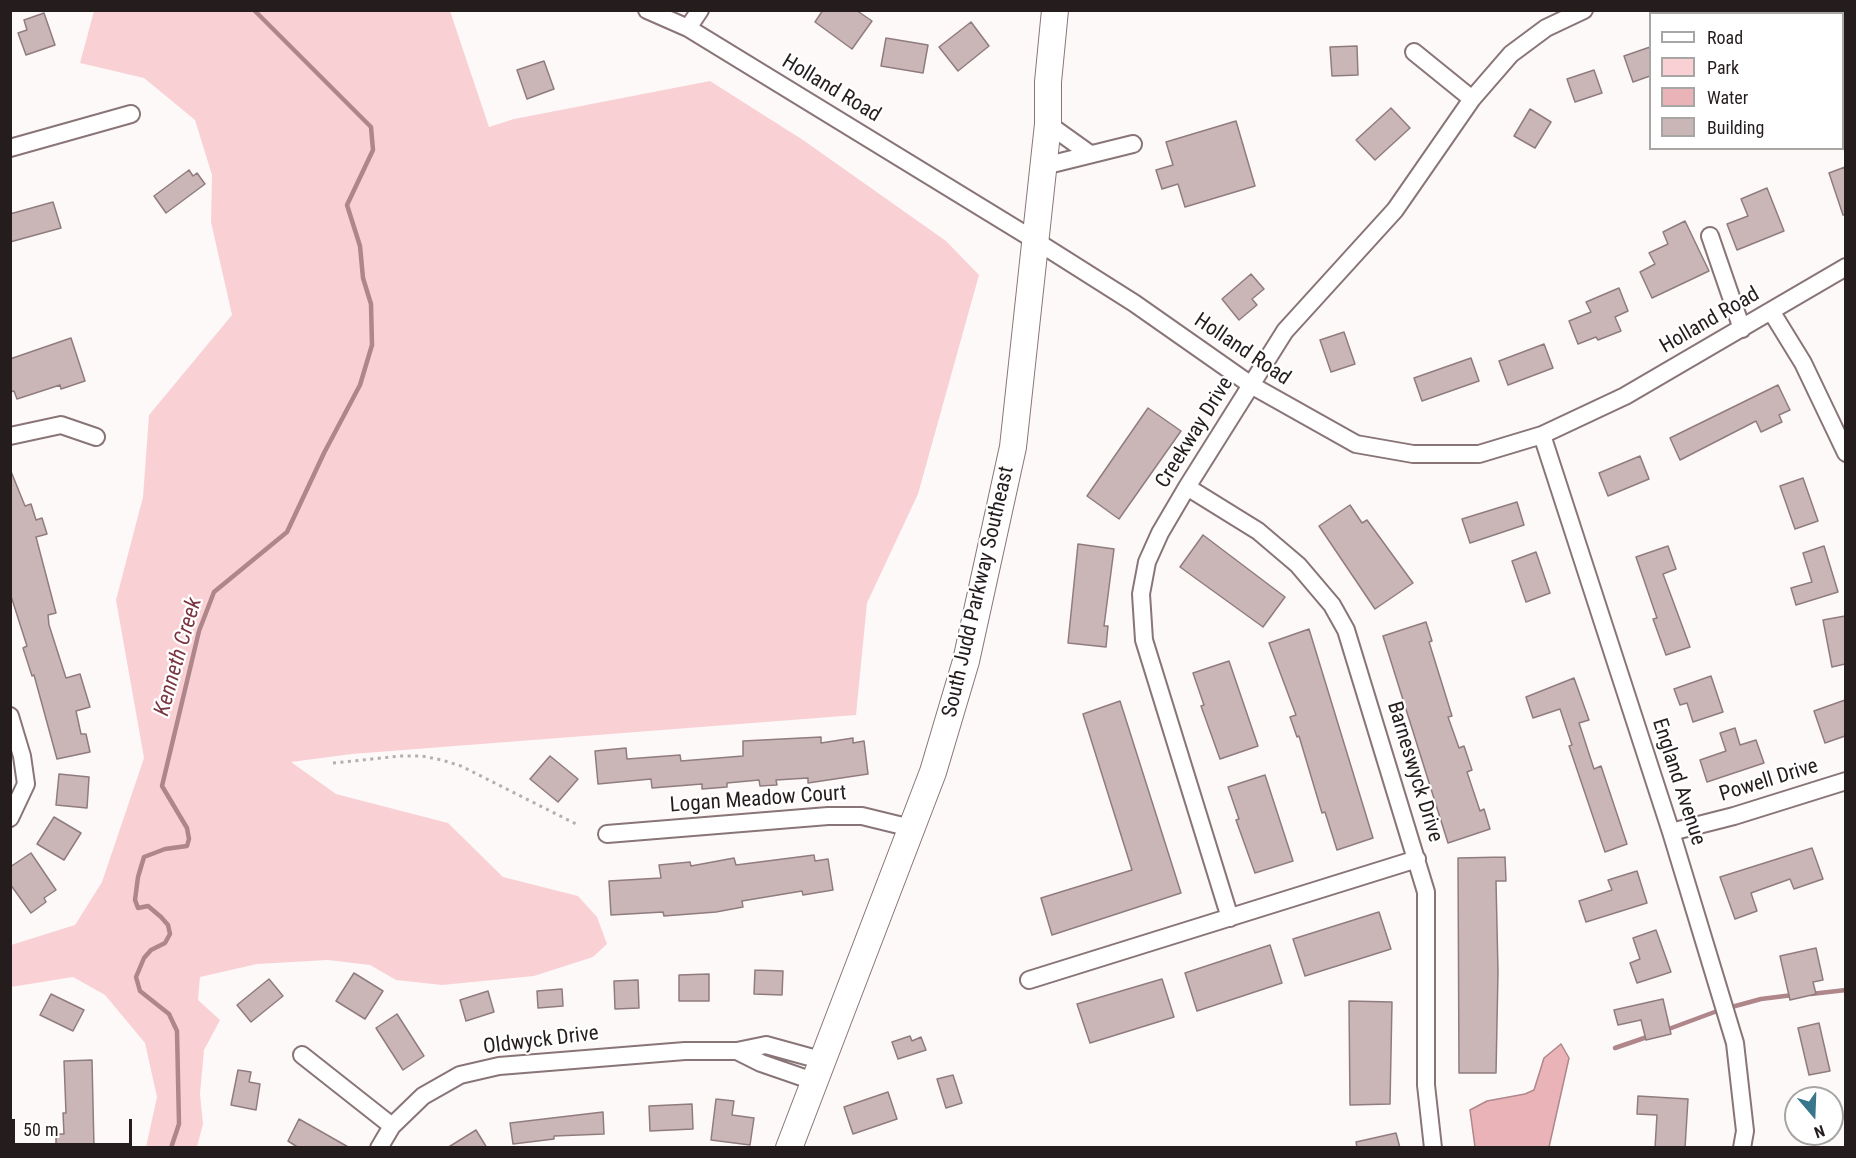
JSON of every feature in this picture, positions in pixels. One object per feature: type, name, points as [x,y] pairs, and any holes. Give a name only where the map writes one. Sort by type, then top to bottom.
[{"type":"highway","name":"South Judd Parkway Southeast","points":[[789,1148],[933,772],[966,661],[1013,447],[1044,166],[1048,124],[1048,82],[1055,10]]},
{"type":"street","name":"Holland Road","points":[[646,10],[688,28],[1134,303],[1251,385],[1356,444],[1402,452],[1479,454],[1542,435],[1625,396],[1845,267]]},
{"type":"street","points":[[688,28],[700,10]]},
{"type":"street","name":"Creekway Drive","points":[[1230,918],[1144,640],[1142,594],[1147,562],[1160,532],[1285,331],[1395,210],[1472,99],[1511,54],[1546,28],[1584,10]]},
{"type":"street","points":[[1414,52],[1472,99]]},
{"type":"street","points":[[10,148],[131,114]]},
{"type":"street","points":[[1048,124],[1090,154]]},
{"type":"street","points":[[1044,166],[1133,144]]},
{"type":"street","points":[[1710,236],[1742,329]]},
{"type":"street","points":[[1771,311],[1803,363],[1845,453]]},
{"type":"street","points":[[10,436],[61,424],[96,437]]},
{"type":"street","name":"England Avenue","points":[[1542,435],[1671,832],[1735,1043],[1745,1131],[1742,1148]]},
{"type":"street","name":"Barneswyck Drive","points":[[1187,487],[1258,531],[1298,565],[1332,605],[1346,630],[1426,892],[1426,1085],[1433,1148]]},
{"type":"street","points":[[10,716],[22,756],[26,784],[10,818]]},
{"type":"street","name":"Powell Drive","points":[[1671,832],[1734,816],[1845,781]]},
{"type":"street","name":"Logan Meadow Court","points":[[607,834],[828,816],[862,816],[911,828]]},
{"type":"street","points":[[1029,980],[1417,859]]},
{"type":"street","name":"Oldwyck Drive","points":[[379,1148],[392,1126],[423,1096],[460,1075],[499,1066],[686,1051],[737,1051],[766,1046],[820,1072]]},
{"type":"street","name":"Oldwyck Drive","points":[[737,1051],[761,1064],[820,1072]]},
{"type":"street","points":[[302,1055],[392,1126]]},
{"type":"path","points":[[333,763],[401,756],[422,756],[442,760],[460,766],[576,824]]},
{"type":"green space","points":[[94,11],[450,11],[489,127],[514,119],[710,81],[803,140],[946,241],[979,275],[918,494],[867,603],[856,715],[352,754],[291,762],[336,794],[448,823],[503,877],[578,896],[597,917],[607,944],[593,957],[534,976],[442,985],[396,980],[370,965],[328,960],[257,964],[200,977],[198,1000],[220,1020],[204,1050],[200,1094],[203,1124],[197,1147],[146,1147],[157,1097],[145,1043],[105,995],[73,977],[11,987],[11,945],[75,925],[102,882],[144,758],[116,600],[143,497],[149,415],[232,315],[211,222],[212,175],[195,120],[144,78],[80,63]]},
{"type":"water","points":[[1561,1044],[1569,1058],[1549,1147],[1475,1147],[1470,1110],[1487,1101],[1525,1094],[1534,1090],[1544,1058]]},
{"type":"building","points":[[823,10],[856,10],[872,21],[852,49],[815,22]]},
{"type":"building","points":[[44,13],[55,45],[26,55],[18,33],[27,30],[24,20]]},
{"type":"building","points":[[971,22],[989,46],[958,71],[939,47]]},
{"type":"building","points":[[886,38],[928,45],[923,73],[881,66]]},
{"type":"building","points":[[1357,46],[1358,75],[1332,76],[1330,47]]},
{"type":"building","points":[[1649,47],[1649,76],[1633,82],[1624,56]]},
{"type":"building","points":[[544,61],[554,89],[527,99],[517,70]]},
{"type":"building","points":[[1594,70],[1602,93],[1575,102],[1567,79]]},
{"type":"building","points":[[1391,108],[1410,128],[1375,160],[1356,140]]},
{"type":"building","points":[[1530,109],[1551,122],[1535,148],[1514,136]]},
{"type":"building","points":[[1236,121],[1255,186],[1185,207],[1178,184],[1162,189],[1156,170],[1173,165],[1166,142]]},
{"type":"building","points":[[1845,167],[1845,215],[1843,215],[1829,173]]},
{"type":"building","points":[[189,170],[193,176],[197,173],[205,184],[166,213],[154,196]]},
{"type":"building","points":[[1767,188],[1784,231],[1737,250],[1727,224],[1748,216],[1741,199]]},
{"type":"building","points":[[53,202],[61,228],[10,242],[10,214]]},
{"type":"building","points":[[1685,221],[1709,271],[1652,298],[1640,272],[1655,264],[1649,253],[1668,244],[1663,232]]},
{"type":"building","points":[[1251,274],[1264,289],[1252,299],[1257,305],[1239,320],[1222,299]]},
{"type":"building","points":[[1619,288],[1628,311],[1615,317],[1621,331],[1598,340],[1596,337],[1578,344],[1569,321],[1591,312],[1586,302]]},
{"type":"building","points":[[1344,332],[1355,364],[1331,372],[1320,340]]},
{"type":"building","points":[[71,338],[85,381],[61,389],[60,385],[17,399],[14,391],[10,392],[10,359]]},
{"type":"building","points":[[1544,344],[1553,368],[1508,385],[1499,361]]},
{"type":"building","points":[[1471,358],[1479,381],[1422,401],[1414,378]]},
{"type":"building","points":[[1778,385],[1790,410],[1779,415],[1782,422],[1761,432],[1756,421],[1680,460],[1670,438]]},
{"type":"building","points":[[1148,408],[1181,431],[1119,519],[1087,496]]},
{"type":"building","points":[[1640,456],[1649,479],[1608,496],[1599,473]]},
{"type":"building","points":[[10,469],[25,506],[31,504],[36,520],[42,518],[47,534],[36,537],[56,613],[48,615],[49,625],[66,678],[80,674],[90,707],[76,711],[81,734],[86,734],[90,752],[57,759],[34,675],[32,676],[23,648],[27,646],[10,593]]},
{"type":"building","points":[[1803,478],[1818,521],[1795,529],[1780,486]]},
{"type":"building","points":[[1517,502],[1524,525],[1470,543],[1462,519]]},
{"type":"building","points":[[1350,505],[1362,523],[1367,520],[1413,583],[1375,609],[1319,526]]},
{"type":"building","points":[[1203,535],[1285,597],[1263,627],[1180,567]]},
{"type":"building","points":[[1078,544],[1114,549],[1104,626],[1108,626],[1106,647],[1068,643]]},
{"type":"building","points":[[1668,546],[1676,569],[1663,574],[1690,647],[1666,655],[1653,619],[1657,618],[1636,557]]},
{"type":"building","points":[[1824,546],[1838,592],[1796,605],[1791,588],[1812,582],[1803,553]]},
{"type":"building","points":[[1536,552],[1550,593],[1526,602],[1512,561]]},
{"type":"building","points":[[1845,616],[1845,664],[1832,667],[1823,620]]},
{"type":"building","points":[[1426,622],[1432,641],[1429,642],[1452,716],[1448,717],[1459,748],[1464,746],[1472,770],[1467,772],[1480,811],[1484,809],[1490,829],[1448,843],[1383,636]]},
{"type":"building","points":[[1309,629],[1373,838],[1337,850],[1325,812],[1322,813],[1299,736],[1297,737],[1290,717],[1296,715],[1269,643]]},
{"type":"building","points":[[1229,661],[1258,746],[1220,759],[1201,706],[1204,705],[1193,673]]},
{"type":"building","points":[[1711,676],[1723,712],[1693,722],[1687,703],[1680,705],[1674,689]]},
{"type":"building","points":[[1574,678],[1589,720],[1579,723],[1594,769],[1601,766],[1627,844],[1605,852],[1569,746],[1572,745],[1560,709],[1533,718],[1526,697]]},
{"type":"building","points":[[1845,700],[1845,736],[1825,743],[1814,711]]},
{"type":"building","points":[[1120,701],[1181,893],[1052,935],[1041,898],[1132,870],[1083,714]]},
{"type":"building","points":[[1735,728],[1740,745],[1756,740],[1764,763],[1707,782],[1700,760],[1726,751],[1720,733]]},
{"type":"building","points":[[821,737],[821,743],[853,738],[853,743],[864,741],[868,774],[808,783],[808,778],[776,780],[777,785],[760,786],[759,780],[727,783],[727,787],[702,789],[702,784],[652,788],[651,779],[598,784],[595,751],[626,748],[627,759],[680,755],[681,761],[743,756],[743,741]]},
{"type":"building","points":[[550,756],[578,779],[558,802],[530,779]]},
{"type":"building","points":[[59,774],[89,777],[87,808],[56,805]]},
{"type":"building","points":[[1265,775],[1293,861],[1255,873],[1236,820],[1239,819],[1228,787]]},
{"type":"building","points":[[54,817],[81,833],[64,860],[37,844]]},
{"type":"building","points":[[1812,848],[1823,879],[1794,889],[1790,879],[1751,893],[1757,911],[1735,919],[1720,877]]},
{"type":"building","points":[[31,853],[56,890],[44,898],[46,902],[31,913],[10,884],[10,867]]},
{"type":"building","points":[[814,855],[815,861],[828,859],[833,890],[803,895],[802,891],[742,901],[743,907],[716,912],[664,916],[663,912],[611,915],[609,881],[661,878],[659,865],[690,862],[691,866],[734,858],[736,865]]},
{"type":"building","points":[[1505,857],[1506,881],[1496,881],[1498,972],[1496,1073],[1459,1073],[1458,858]]},
{"type":"building","points":[[1637,871],[1647,903],[1586,922],[1579,901],[1612,890],[1608,880]]},
{"type":"building","points":[[1379,912],[1391,949],[1305,976],[1293,939]]},
{"type":"building","points":[[1656,930],[1671,972],[1637,983],[1630,963],[1640,959],[1633,938]]},
{"type":"building","points":[[1270,945],[1282,983],[1197,1011],[1185,973]]},
{"type":"building","points":[[1816,948],[1823,980],[1813,982],[1816,994],[1790,1000],[1780,956]]},
{"type":"building","points":[[755,970],[783,971],[782,995],[754,994]]},
{"type":"building","points":[[354,973],[383,991],[365,1019],[336,1001]]},
{"type":"building","points":[[709,974],[709,1001],[679,1001],[679,975]]},
{"type":"building","points":[[269,979],[283,996],[251,1022],[237,1005]]},
{"type":"building","points":[[1162,979],[1174,1017],[1090,1043],[1077,1004]]},
{"type":"building","points":[[638,980],[639,1008],[615,1009],[614,981]]},
{"type":"building","points":[[562,989],[563,1006],[538,1008],[537,991]]},
{"type":"building","points":[[488,991],[494,1012],[466,1021],[460,1000]]},
{"type":"building","points":[[51,994],[84,1010],[73,1031],[40,1015]]},
{"type":"building","points":[[1663,999],[1671,1034],[1646,1040],[1641,1020],[1618,1025],[1614,1010]]},
{"type":"building","points":[[1349,1001],[1392,1002],[1390,1104],[1350,1105]]},
{"type":"building","points":[[397,1014],[424,1056],[403,1070],[376,1028]]},
{"type":"building","points":[[1819,1023],[1830,1071],[1809,1075],[1798,1028]]},
{"type":"building","points":[[910,1036],[912,1041],[921,1037],[926,1050],[898,1059],[892,1042]]},
{"type":"building","points":[[92,1060],[94,1148],[56,1148],[56,1134],[64,1134],[63,1113],[66,1113],[64,1061]]},
{"type":"building","points":[[238,1070],[251,1072],[249,1082],[260,1084],[256,1110],[231,1105]]},
{"type":"building","points":[[953,1075],[962,1103],[946,1108],[937,1079]]},
{"type":"building","points":[[888,1092],[897,1119],[853,1134],[844,1107]]},
{"type":"building","points":[[1638,1096],[1688,1099],[1685,1148],[1655,1148],[1657,1115],[1637,1114]]},
{"type":"building","points":[[716,1099],[734,1101],[732,1115],[754,1118],[750,1145],[711,1140]]},
{"type":"building","points":[[692,1104],[693,1129],[650,1131],[649,1106]]},
{"type":"building","points":[[603,1112],[604,1134],[554,1136],[554,1139],[513,1144],[510,1123]]},
{"type":"building","points":[[299,1119],[350,1148],[299,1148],[288,1141]]},
{"type":"building","points":[[476,1130],[487,1148],[447,1148]]},
{"type":"building","points":[[1396,1133],[1400,1148],[1357,1148],[1356,1142]]},
{"type":"waterway","name":"Kenneth Creek","points":[[171,1148],[179,1124],[177,1031],[169,1014],[140,991],[136,977],[144,958],[151,950],[165,943],[170,934],[168,925],[161,917],[148,906],[138,908],[135,900],[144,857],[165,849],[187,846],[189,839],[187,828],[162,786],[199,631],[214,592],[287,532],[324,453],[360,385],[372,345],[371,304],[363,278],[360,246],[347,205],[373,150],[371,127],[254,10]]},
{"type":"waterway","points":[[1811,994],[1846,990]]},
{"type":"waterway","points":[[1728,1008],[1761,999],[1793,995]]},
{"type":"waterway","points":[[1666,1030],[1720,1010]]},
{"type":"waterway","points":[[1615,1048],[1650,1036]]}]
